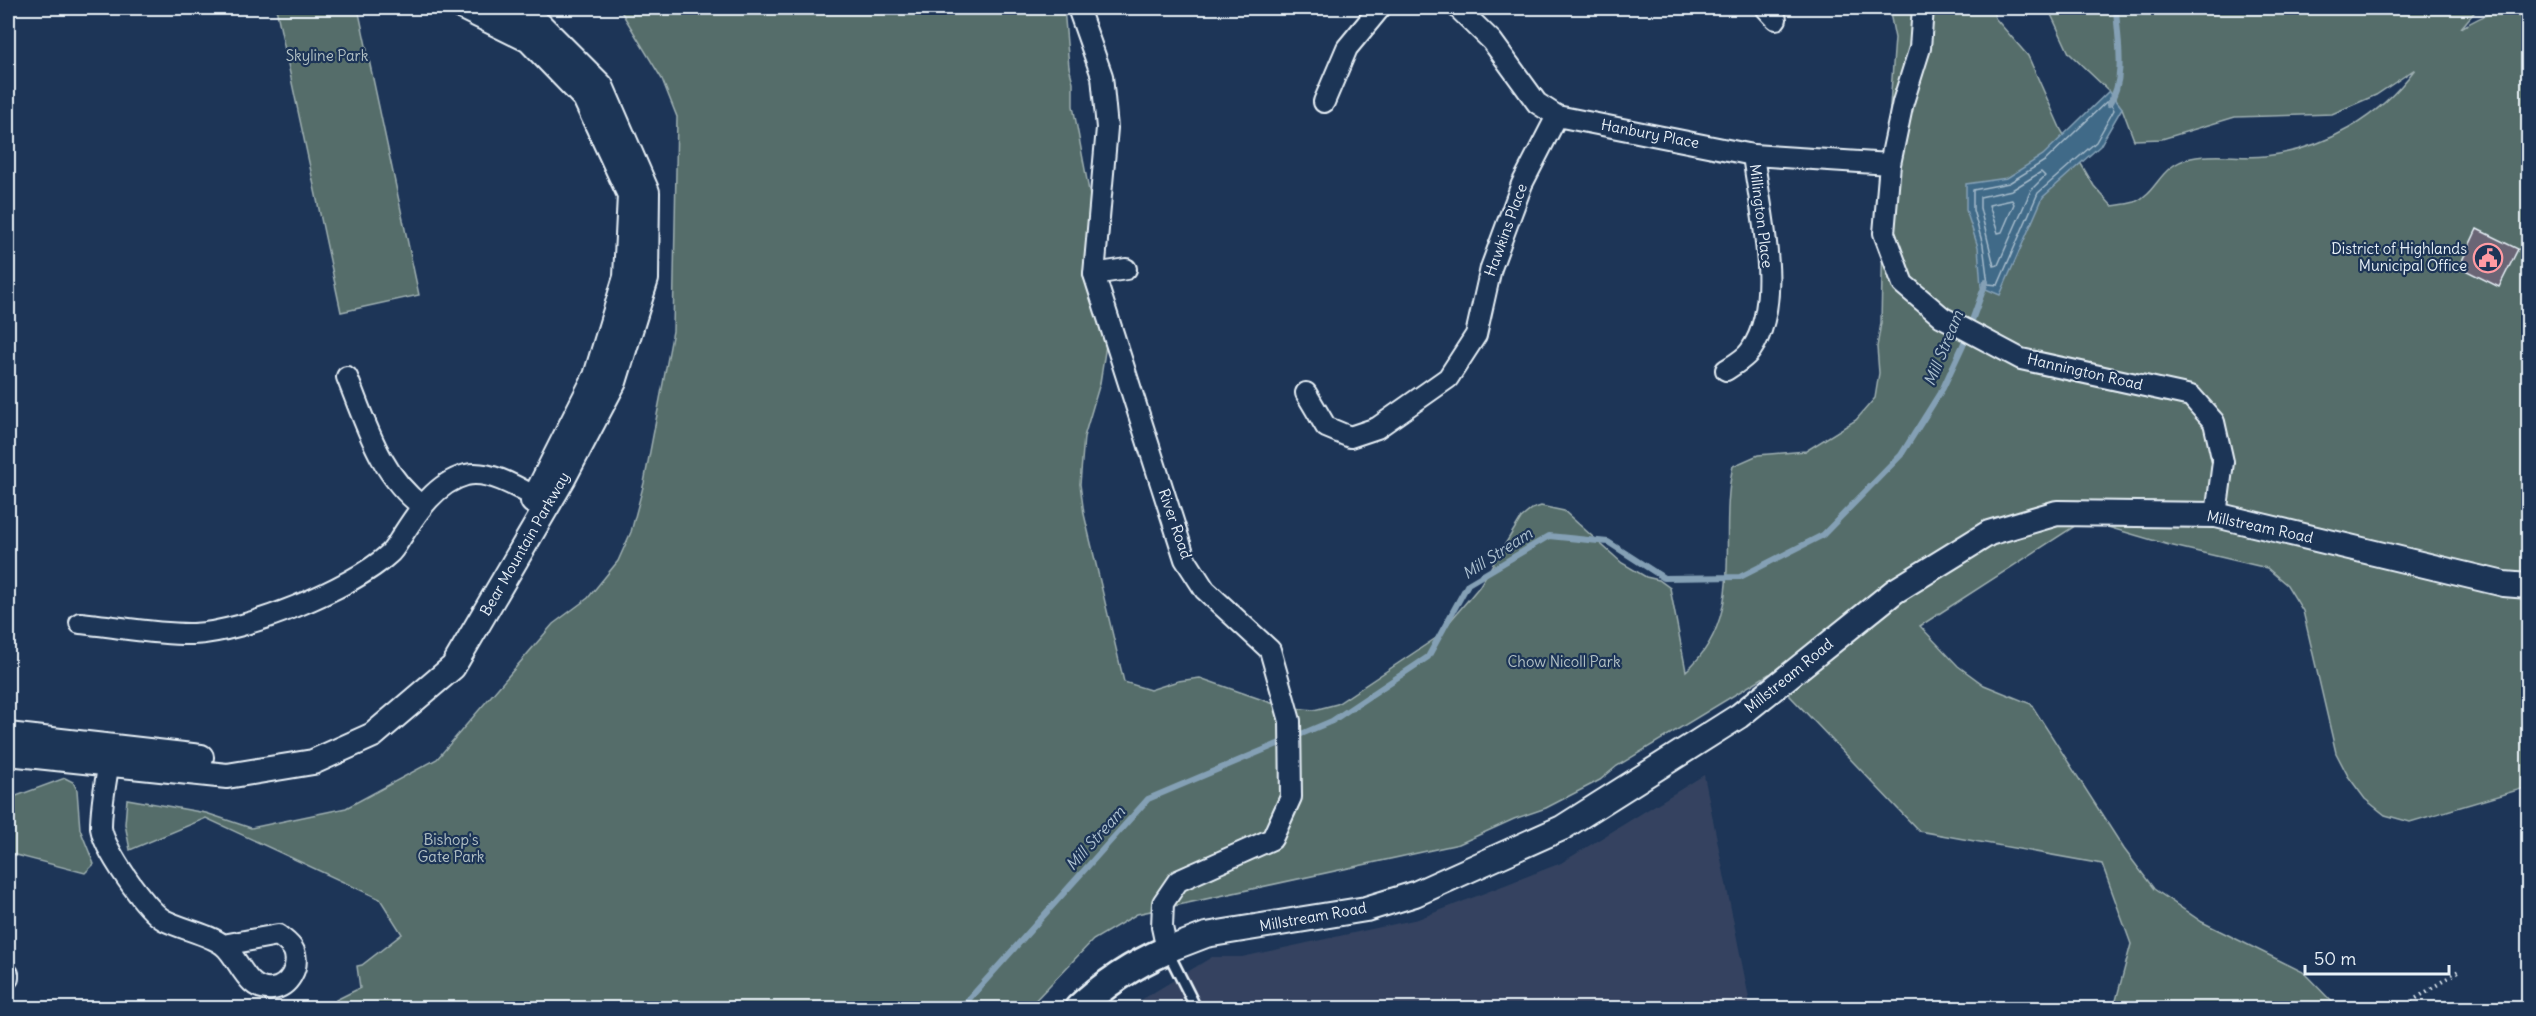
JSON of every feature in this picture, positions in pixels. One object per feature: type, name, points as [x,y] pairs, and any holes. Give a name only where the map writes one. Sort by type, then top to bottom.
[{"type":"main road","name":"Millstream Road","points":[[1079,1008],[1100,988],[1129,967],[1167,950]]},
{"type":"street","name":"Bear Mountain Parkway","points":[[464,8],[529,40],[585,98],[630,195],[626,277],[596,376],[541,501]]},
{"type":"street","name":"Bear Mountain Parkway","points":[[8,753],[230,760],[308,747],[368,721],[438,660],[541,501],[614,382],[646,279],[647,192],[601,86],[540,25],[505,8]]},
{"type":"street","name":"River Road","points":[[1078,8],[1102,76],[1107,128],[1094,274],[1185,559],[1205,590],[1270,650],[1290,721],[1291,797],[1272,839],[1178,882],[1163,903],[1162,927],[1167,950]]},
{"type":"street","points":[[1324,102],[1347,48],[1380,8]]},
{"type":"street","name":"Hanbury Place","points":[[1458,8],[1492,40],[1537,103],[1557,116],[1753,155],[1890,164]]},
{"type":"street","name":"Hannington Road","points":[[1923,8],[1920,48],[1903,102],[1890,164],[1884,232],[1903,284],[1942,317],[1990,344],[2021,358],[2191,396],[2214,422],[2223,462],[2216,515]]},
{"type":"street","name":"Hawkins Place","points":[[1306,393],[1326,427],[1350,437],[1377,428],[1448,378],[1476,335],[1491,267],[1522,184],[1557,116]]},
{"type":"street","name":"Millington Place","points":[[1726,370],[1750,352],[1764,324],[1768,273],[1753,155]]},
{"type":"street","points":[[1094,274],[1126,269]]},
{"type":"street","points":[[347,377],[380,457],[400,488],[422,506]]},
{"type":"street","points":[[80,623],[193,634],[243,626],[299,606],[355,577],[390,554],[422,506],[449,481],[469,474],[490,476],[541,501]]},
{"type":"street","name":"Millstream Road","points":[[1167,950],[1206,935],[1366,909],[1414,894],[1562,828],[1739,716],[1895,591],[1989,533],[2057,513],[2216,515],[2504,584],[2529,586]]},
{"type":"street","name":"Bear Mountain Parkway","points":[[8,735],[110,756]]},
{"type":"street","points":[[110,756],[101,830],[132,889],[162,919],[223,945]]},
{"type":"lane","points":[[1167,950],[1179,979],[1196,1008]]},
{"type":"path","points":[[2401,1008],[2460,970]]},
{"type":"shaded area","points":[[1704,775],[1751,1008],[1128,1008],[1212,957],[1242,957],[1418,919],[1561,863]]},
{"type":"green space","name":"Skyline Park","points":[[276,8],[358,8],[419,295],[341,312]]},
{"type":"green space","points":[[619,8],[1064,8],[1069,67],[1073,82],[1073,106],[1099,244],[1109,326],[1100,383],[1084,437],[1080,484],[1084,514],[1124,682],[1150,690],[1178,681],[1200,678],[1283,707],[1314,710],[1337,704],[1436,638],[1479,587],[1521,518],[1532,509],[1541,506],[1564,511],[1622,563],[1646,577],[1659,580],[1670,588],[1686,671],[1705,649],[1717,626],[1724,601],[1729,493],[1733,466],[1758,455],[1806,451],[1856,420],[1875,398],[1879,373],[1877,347],[1881,323],[1884,186],[1895,38],[1889,8],[1992,8],[1995,18],[2028,56],[2061,130],[2094,186],[2112,206],[2135,202],[2149,192],[2172,167],[2191,158],[2265,156],[2309,146],[2329,138],[2368,116],[2401,87],[2415,69],[2376,95],[2332,114],[2235,117],[2162,139],[2134,140],[2122,108],[2109,91],[2069,53],[2048,8],[2478,8],[2461,28],[2493,12],[2528,8],[2528,197],[2526,201],[2528,212],[2528,787],[2410,822],[2385,815],[2365,799],[2348,776],[2336,753],[2303,611],[2287,585],[2267,568],[2169,545],[2084,520],[1920,626],[1958,666],[1984,685],[2031,704],[2124,849],[2154,889],[2202,922],[2303,972],[2338,1008],[2114,1008],[2131,944],[2102,864],[1919,831],[1769,674],[1617,766],[1600,780],[1546,808],[1514,819],[1459,844],[1137,914],[1093,940],[1028,1008],[345,1008],[336,1000],[360,988],[357,966],[362,965],[402,934],[380,899],[206,818],[130,850],[125,824],[127,799],[206,813],[251,828],[346,808],[437,759],[553,624],[588,598],[618,561],[631,532],[644,483],[673,331],[677,117],[662,79]]},
{"type":"green space","points":[[65,778],[73,782],[77,790],[80,829],[94,864],[85,873],[8,853],[8,799]]},
{"type":"water","points":[[2109,91],[2122,108],[2100,146],[2043,197],[2000,295],[1981,287],[1978,247],[1966,210],[1966,184],[2007,178],[2043,155]]},
{"type":"building","name":"District of Highlands Municipal Office","points":[[2477,229],[2518,249],[2499,287],[2459,267]]},
{"type":"waterway","name":"Mill Stream","points":[[2109,104],[2115,94],[2119,70],[2116,8]]},
{"type":"waterway","name":"Mill Stream","points":[[961,1008],[1148,799],[1332,721],[1428,657],[1468,584],[1549,536],[1608,542],[1664,578],[1740,577],[1823,535],[1901,455],[1943,388],[1963,345],[1986,282]]},
{"type":"place","name":"District of Highlands Municipal Office","points":[[2488,258]]},
{"type":"park label","name":"Chow Nicoll Park","points":[[1564,662]]},
{"type":"park label","name":"Bishop's Gate Park","points":[[451,848]]}]
